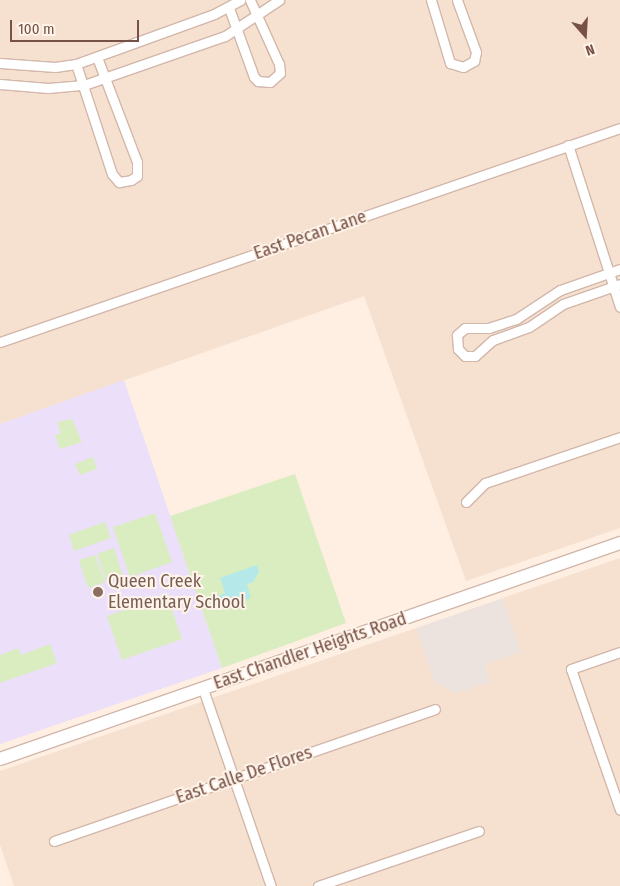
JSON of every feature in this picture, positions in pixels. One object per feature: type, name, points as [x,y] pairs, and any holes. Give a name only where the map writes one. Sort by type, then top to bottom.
[{"type":"main road","name":"East Chandler Heights Road","points":[[0,759],[620,543]]},
{"type":"street","points":[[0,63],[55,67],[76,64],[229,8],[240,0]]},
{"type":"street","points":[[229,8],[254,77],[264,83],[277,78],[279,64],[259,16],[250,0]]},
{"type":"street","points":[[0,84],[48,88],[84,85],[105,79],[238,29],[259,16],[279,0]]},
{"type":"street","points":[[431,0],[450,63],[463,67],[474,61],[476,52],[457,0]]},
{"type":"street","points":[[76,64],[112,174],[120,182],[131,180],[137,176],[137,162],[97,57]]},
{"type":"street","name":"East Pecan Lane","points":[[0,342],[620,128]]},
{"type":"street","points":[[568,145],[608,273],[616,285],[620,307]]},
{"type":"street","points":[[616,285],[563,304],[541,320],[493,340],[475,356],[465,356],[458,349],[457,335],[465,328],[489,328],[533,310],[560,290],[620,269]]},
{"type":"street","points":[[533,310],[541,320]]},
{"type":"street","points":[[466,502],[486,483],[620,437]]},
{"type":"street","points":[[620,652],[571,669],[620,810]]},
{"type":"street","points":[[202,689],[271,886]]},
{"type":"street","name":"East Calle De Flores","points":[[54,841],[435,709]]},
{"type":"street","points":[[318,886],[478,830]]},
{"type":"shaded area","points":[[0,0],[620,0],[620,528],[466,581],[364,296],[0,424]]},
{"type":"shaded area","name":"Queen Creek Elementary School","points":[[124,380],[222,668],[0,744],[0,424]]},
{"type":"shaded area","points":[[620,558],[620,886],[14,886],[0,845],[0,771],[416,628],[435,683],[456,693],[491,682],[485,665],[521,652],[503,598]]},
{"type":"shaded area","points":[[503,598],[521,652],[485,665],[491,682],[456,693],[435,683],[416,628]]},
{"type":"green space","points":[[72,419],[82,442],[60,449],[55,435],[61,433],[57,422]]},
{"type":"green space","points":[[93,457],[97,469],[80,475],[75,464]]},
{"type":"green space","points":[[295,474],[346,623],[222,668],[170,516]]},
{"type":"green space","points":[[155,513],[172,562],[130,577],[113,527]]},
{"type":"green space","points":[[105,522],[111,538],[74,551],[69,535]]},
{"type":"green space","points":[[114,548],[123,576],[106,581],[97,554]]},
{"type":"green space","points":[[95,555],[105,582],[88,588],[79,560]]},
{"type":"green space","points":[[167,595],[182,639],[122,660],[107,616]]},
{"type":"green space","points":[[50,644],[57,663],[0,683],[0,655],[18,648],[21,655]]},
{"type":"water","points":[[257,565],[259,572],[253,582],[247,584],[251,598],[214,611],[210,599],[225,593],[220,578]]},
{"type":"place","name":"Queen Creek Elementary School","points":[[98,592]]}]
